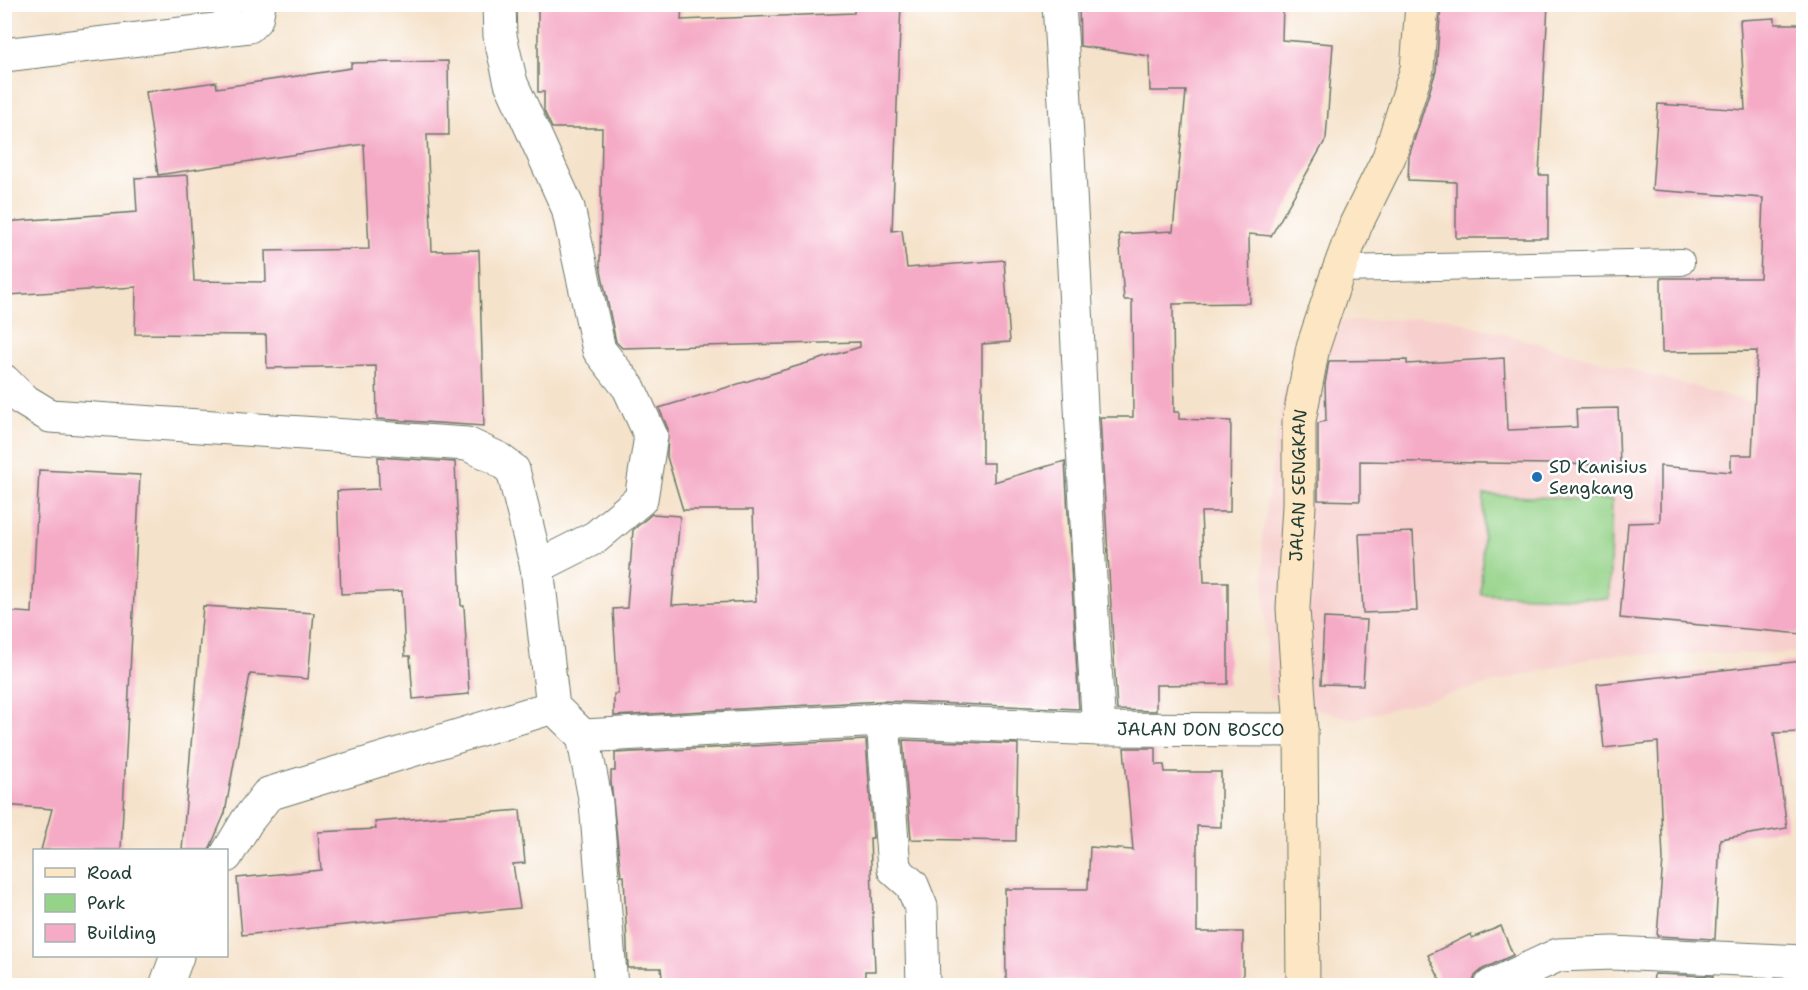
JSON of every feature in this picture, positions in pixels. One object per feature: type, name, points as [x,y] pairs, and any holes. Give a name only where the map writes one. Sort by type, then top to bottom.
[{"type":"main road","name":"JALAN SENGKAN","points":[[1303,986],[1301,730],[1293,608],[1299,505],[1299,421],[1313,347],[1339,269],[1356,224],[1389,157],[1418,69],[1422,4]]},
{"type":"street","points":[[4,55],[249,26],[256,19],[259,4]]},
{"type":"street","points":[[499,4],[500,36],[511,83],[568,207],[599,350],[629,388],[651,436],[641,499],[596,537],[537,567]]},
{"type":"street","points":[[1059,4],[1072,269],[1081,364],[1090,594],[1099,729]]},
{"type":"street","points":[[4,381],[21,399],[50,416],[467,444],[496,458],[513,470],[537,567],[553,707],[583,736],[596,803],[611,986]]},
{"type":"street","points":[[228,853],[247,821],[268,794],[553,707]]},
{"type":"street","points":[[883,720],[894,869],[912,885],[921,908],[922,986]]},
{"type":"street","name":"JALAN DON BOSCO","points":[[583,736],[883,720],[1099,729],[1301,730]]},
{"type":"street","points":[[1491,986],[1558,954],[1612,953],[1803,962]]},
{"type":"street","points":[[166,986],[177,957]]},
{"type":"lane","points":[[1339,269],[1681,262]]},
{"type":"shaded area","name":"SD Kanisius Sengkang","points":[[1443,317],[1803,417],[1803,653],[1604,655],[1352,719],[1269,697],[1262,538],[1284,387],[1312,323]]},
{"type":"green space","points":[[1484,495],[1612,500],[1609,599],[1481,594]]},
{"type":"building","points":[[538,4],[682,4],[681,20],[854,13],[854,4],[901,4],[892,231],[902,230],[907,268],[1004,260],[1010,342],[982,344],[982,463],[994,463],[994,482],[1065,461],[1079,709],[882,701],[614,716],[614,694],[618,694],[613,609],[627,608],[633,530],[652,514],[680,516],[672,605],[756,601],[753,510],[683,510],[667,457],[668,429],[659,408],[860,347],[860,342],[622,348],[616,342],[600,266],[602,128],[552,128],[544,111],[544,92],[538,92]]},
{"type":"building","points":[[1079,4],[1116,4],[1162,11],[1162,4],[1283,4],[1282,40],[1333,44],[1326,139],[1271,236],[1249,234],[1250,303],[1173,304],[1174,412],[1179,412],[1179,419],[1231,421],[1230,512],[1201,512],[1204,582],[1228,582],[1228,684],[1156,685],[1156,711],[1117,710],[1100,417],[1133,417],[1132,300],[1124,300],[1119,234],[1173,231],[1186,91],[1150,91],[1149,56],[1080,46]]},
{"type":"building","points":[[1441,4],[1548,4],[1539,175],[1548,175],[1548,238],[1456,238],[1456,182],[1408,180],[1409,156],[1436,71]]},
{"type":"building","points":[[1775,18],[1775,24],[1803,24],[1803,634],[1620,618],[1628,523],[1660,522],[1660,466],[1731,472],[1731,455],[1752,455],[1757,351],[1662,352],[1661,278],[1760,278],[1763,198],[1652,190],[1658,104],[1745,110],[1740,20]]},
{"type":"building","points":[[448,61],[449,135],[427,135],[432,251],[479,250],[484,426],[377,419],[376,366],[267,368],[266,335],[135,334],[136,287],[8,295],[4,222],[137,212],[135,178],[188,175],[194,281],[266,282],[265,251],[369,249],[364,144],[158,175],[146,92],[216,82],[217,88],[351,68],[351,63]]},
{"type":"building","points":[[1504,358],[1507,430],[1577,427],[1576,409],[1618,408],[1620,465],[1360,461],[1360,501],[1318,500],[1318,423],[1326,421],[1325,384],[1329,361],[1407,360],[1407,364]]},
{"type":"building","points":[[378,457],[455,462],[461,606],[464,606],[469,694],[413,699],[410,656],[405,656],[402,591],[341,594],[337,491],[379,489]]},
{"type":"building","points":[[39,470],[140,475],[121,849],[41,849],[52,809],[4,805],[4,611],[32,613]]},
{"type":"building","points":[[1413,532],[1417,611],[1363,613],[1359,534]]},
{"type":"building","points":[[203,606],[314,613],[308,679],[250,674],[225,813],[209,849],[182,849]]},
{"type":"building","points":[[1324,618],[1367,620],[1363,685],[1321,684]]},
{"type":"building","points":[[1803,661],[1803,732],[1774,733],[1787,828],[1720,839],[1715,939],[1657,936],[1663,860],[1658,742],[1604,748],[1597,684]]},
{"type":"building","points":[[866,740],[873,838],[870,838],[875,971],[865,971],[865,986],[663,986],[661,968],[628,968],[624,876],[621,876],[611,782],[611,771],[615,771],[615,753]]},
{"type":"building","points":[[903,740],[1018,744],[1016,841],[911,839]]},
{"type":"building","points":[[1124,748],[1156,748],[1156,765],[1164,765],[1165,772],[1221,772],[1221,827],[1197,826],[1197,932],[1243,932],[1243,985],[1084,985],[1084,980],[1006,981],[1005,889],[1088,889],[1090,847],[1133,850]]},
{"type":"building","points":[[520,810],[525,863],[513,864],[520,908],[242,935],[237,878],[321,870],[318,832],[376,829],[375,822]]},
{"type":"building","points":[[1501,926],[1513,955],[1483,969],[1475,976],[1472,986],[1443,986],[1428,955],[1471,934],[1472,938]]},
{"type":"building","points":[[1654,974],[1713,976],[1712,986],[1653,986]]},
{"type":"place","name":"SD Kanisius Sengkang","points":[[1537,477]]}]
